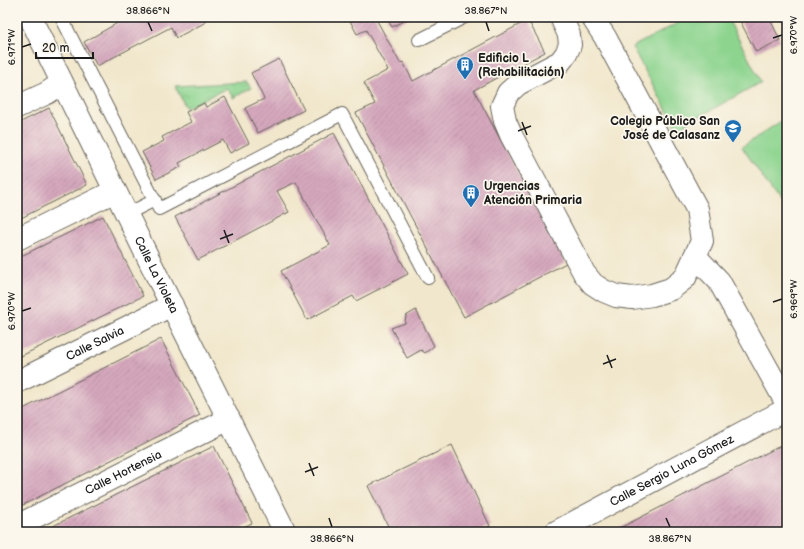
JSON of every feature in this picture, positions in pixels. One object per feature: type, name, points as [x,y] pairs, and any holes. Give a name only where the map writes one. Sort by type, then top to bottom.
[{"type":"street","name":"Calle La Violeta","points":[[30,17],[229,419],[280,530]]},
{"type":"street","points":[[561,17],[569,35],[570,45],[566,54],[560,62],[518,84],[508,93],[502,106],[505,121],[584,273],[593,284],[616,296],[632,298],[652,295],[671,289],[685,278],[702,241],[697,209],[605,37],[592,17]]},
{"type":"street","points":[[17,107],[47,93],[62,83]]},
{"type":"street","points":[[17,239],[115,191]]},
{"type":"street","points":[[695,256],[719,281],[787,404]]},
{"type":"street","name":"Calle Salvia","points":[[17,382],[172,305]]},
{"type":"street","name":"Calle Sergio Luna Gómez","points":[[556,532],[787,409]]},
{"type":"street","name":"Calle Hortensia","points":[[17,526],[229,419]]},
{"type":"lane","points":[[61,17],[157,205]]},
{"type":"lane","points":[[419,40],[465,17]]},
{"type":"lane","points":[[127,214],[157,205],[342,114],[428,278]]},
{"type":"green space","points":[[688,17],[727,17],[761,82],[677,129],[632,47]]},
{"type":"green space","points":[[247,82],[251,88],[233,98],[227,88],[186,108],[175,86]]},
{"type":"green space","points":[[787,117],[787,213],[742,147]]},
{"type":"building","points":[[128,17],[203,17],[206,22],[176,38],[171,27],[97,66],[84,42]]},
{"type":"building","name":"Urgencias Atención Primaria","points":[[348,17],[375,17],[400,63],[403,62],[413,81],[528,20],[545,52],[474,90],[566,263],[464,317],[356,113],[375,104],[364,83],[388,70],[366,30],[357,34]]},
{"type":"building","points":[[386,17],[411,17],[392,27]]},
{"type":"building","points":[[738,17],[769,17],[780,40],[756,52]]},
{"type":"building","points":[[779,17],[787,17],[787,21],[785,19],[781,21]]},
{"type":"building","points":[[17,59],[23,72],[17,75]]},
{"type":"building","points":[[279,59],[304,110],[258,133],[245,108],[264,99],[251,73]]},
{"type":"building","points":[[225,97],[249,143],[230,153],[223,140],[179,163],[181,167],[156,179],[142,152],[164,141],[162,137],[191,122],[186,112],[204,103],[206,107]]},
{"type":"building","points":[[49,108],[87,185],[17,220],[17,124]]},
{"type":"building","points":[[334,133],[408,274],[356,301],[353,296],[307,320],[281,271],[330,245],[296,182],[277,191],[289,212],[198,260],[175,217]]},
{"type":"building","points":[[103,216],[143,296],[17,358],[17,258]]},
{"type":"building","points":[[416,310],[434,346],[425,353],[421,350],[407,358],[391,328],[405,323],[406,316]]},
{"type":"building","points":[[161,339],[200,415],[17,508],[17,412]]},
{"type":"building","points":[[452,445],[490,526],[477,532],[391,532],[368,486]]},
{"type":"building","points":[[782,445],[787,455],[787,530],[782,532],[612,532]]},
{"type":"building","points":[[214,446],[252,523],[233,532],[41,532]]},
{"type":"place","name":"Edificio L (Rehabilitación)","points":[[465,80]]},
{"type":"place","name":"Colegio Público San José de Calasanz","points":[[733,143]]},
{"type":"place","name":"Urgencias Atención Primaria","points":[[471,208]]}]
